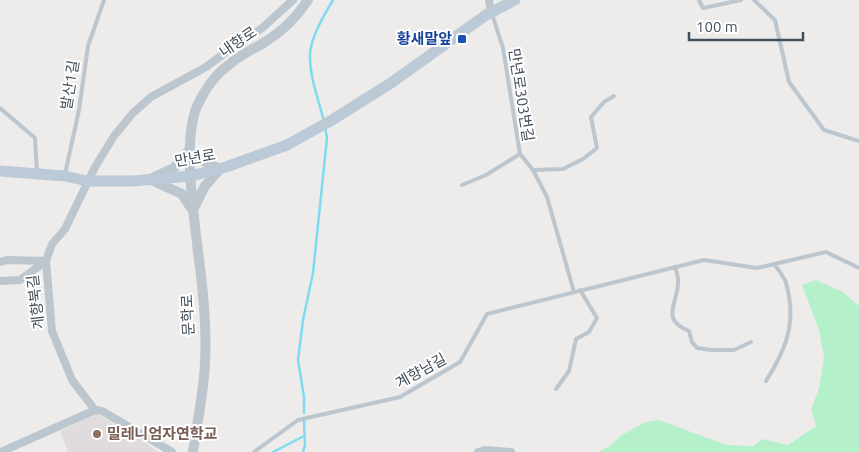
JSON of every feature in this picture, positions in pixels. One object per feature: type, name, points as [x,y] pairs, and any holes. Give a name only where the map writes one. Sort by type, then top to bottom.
[{"type":"main road","points":[[491,12],[515,0]]},
{"type":"main road","name":"만년로","points":[[0,171],[65,176],[87,181],[132,181],[191,176],[220,169],[286,145],[332,120],[391,83],[491,12]]},
{"type":"street","points":[[0,262],[7,260],[46,262],[52,244],[64,229],[87,181],[114,136],[133,113],[151,97],[206,67],[233,46],[261,29],[293,0]]},
{"type":"street","name":"내향로","points":[[191,176],[190,148],[192,128],[198,103],[214,79],[229,64],[270,39],[299,14],[308,0]]},
{"type":"street","points":[[489,0],[491,12]]},
{"type":"street","points":[[149,179],[174,168],[190,148],[194,156],[220,169],[198,196],[192,211]]},
{"type":"street","name":"문학로","points":[[191,176],[192,211],[202,285],[205,362],[193,452]]},
{"type":"street","points":[[149,179],[182,194],[192,211]]},
{"type":"street","name":"계향북길","points":[[0,281],[20,280],[46,262],[52,331],[72,380],[95,410],[102,412],[172,452]]},
{"type":"street","points":[[1,452],[95,410]]},
{"type":"street","points":[[478,452],[485,450],[511,452]]},
{"type":"lane","name":"발산1길","points":[[65,176],[79,110],[88,46],[104,0]]},
{"type":"lane","points":[[698,0],[703,8],[741,0]]},
{"type":"lane","points":[[754,0],[775,20],[789,82],[824,130],[859,141]]},
{"type":"lane","name":"만년로303번길","points":[[491,12],[503,48],[520,154],[533,170],[547,197],[574,292]]},
{"type":"lane","points":[[533,170],[563,169],[583,159],[597,148],[592,117],[604,102],[614,96]]},
{"type":"lane","points":[[0,108],[35,138],[37,174]]},
{"type":"lane","points":[[462,185],[486,175],[520,154]]},
{"type":"lane","name":"계향남길","points":[[254,452],[298,420],[400,397],[460,362],[487,314],[704,260],[757,268],[826,252],[859,268]]},
{"type":"lane","points":[[766,381],[778,363],[788,341],[791,320],[786,281],[774,264]]},
{"type":"lane","points":[[675,267],[678,280],[672,308],[673,318],[679,328],[689,331],[692,342],[697,348],[734,350],[751,342]]},
{"type":"lane","points":[[556,389],[569,371],[576,339],[589,332],[596,318],[580,290]]},
{"type":"shaded area","name":"밀레니엄자연학교","points":[[97,414],[137,436],[158,452],[68,452],[60,431]]},
{"type":"green space","points":[[816,280],[843,292],[859,306],[859,452],[598,452],[610,446],[620,436],[646,422],[659,420],[726,445],[753,446],[762,439],[788,445],[816,426],[811,409],[819,389],[824,357],[819,330],[802,285]]},
{"type":"waterway","points":[[324,122],[311,73],[310,50],[318,27],[333,0]]},
{"type":"waterway","points":[[304,413],[304,397],[298,360],[303,320],[313,273],[327,138],[325,127]]},
{"type":"waterway","points":[[303,452],[305,445],[304,421]]},
{"type":"waterway","points":[[273,452],[304,436]]},
{"type":"place","name":"황새말앞","points":[[462,39]]},
{"type":"place","name":"밀레니엄자연학교","points":[[97,434]]}]
